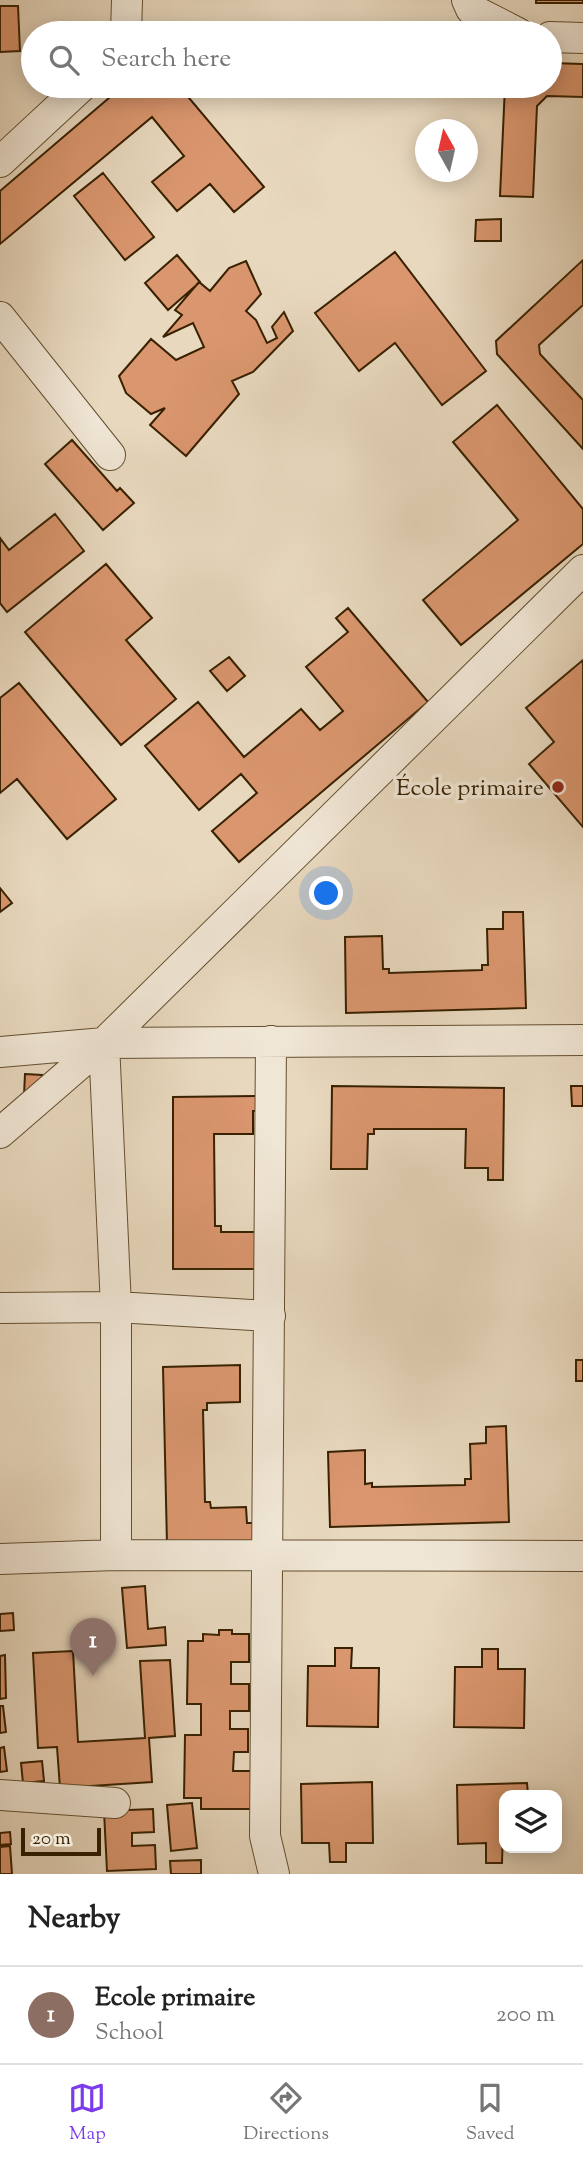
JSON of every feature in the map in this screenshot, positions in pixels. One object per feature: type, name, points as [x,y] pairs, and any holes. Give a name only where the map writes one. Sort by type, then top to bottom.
[{"type":"street","points":[[126,21],[127,0]]},
{"type":"street","points":[[467,0],[471,9],[494,21]]},
{"type":"street","points":[[562,37],[583,38]]},
{"type":"street","points":[[0,162],[69,98]]},
{"type":"street","points":[[0,317],[110,455]]},
{"type":"street","points":[[0,1133],[104,1043],[583,570]]},
{"type":"street","points":[[0,1052],[104,1043],[583,1040]]},
{"type":"street","points":[[271,1041],[265,1836],[274,1874]]},
{"type":"street","points":[[104,1043],[116,1307],[116,1555]]},
{"type":"street","points":[[0,1308],[116,1307],[270,1316]]},
{"type":"street","points":[[0,1559],[116,1555],[583,1556]]},
{"type":"street","points":[[0,1795],[115,1803]]},
{"type":"building","points":[[536,0],[583,0],[583,3],[536,3]]},
{"type":"building","points":[[0,6],[18,6],[20,51],[0,52]]},
{"type":"building","points":[[562,63],[583,64],[583,97],[562,96]]},
{"type":"building","points":[[109,98],[189,98],[264,187],[234,212],[210,184],[177,211],[152,182],[184,156],[152,117],[0,244],[0,191]]},
{"type":"building","points":[[504,98],[545,98],[537,106],[533,197],[500,196]]},
{"type":"building","points":[[103,173],[154,237],[125,260],[74,196]]},
{"type":"building","points":[[501,219],[501,241],[475,241],[476,220]]},
{"type":"building","points":[[395,252],[486,371],[442,405],[395,343],[359,371],[315,313]]},
{"type":"building","points":[[177,255],[200,282],[168,310],[145,283]]},
{"type":"building","points":[[583,260],[583,305],[539,345],[540,354],[583,400],[583,449],[497,354],[496,341]]},
{"type":"building","points":[[246,261],[261,294],[246,311],[256,320],[267,343],[277,338],[272,327],[284,312],[293,331],[253,372],[232,381],[239,394],[186,456],[150,425],[165,408],[151,414],[126,393],[119,376],[151,339],[176,360],[204,347],[193,323],[163,337],[182,315],[175,310],[199,282],[210,291],[229,268]]},
{"type":"building","points":[[497,405],[583,509],[583,544],[461,645],[423,600],[518,520],[453,442]]},
{"type":"building","points":[[72,440],[117,491],[120,488],[134,503],[103,530],[45,464]]},
{"type":"building","points":[[55,514],[84,551],[7,612],[0,603],[0,538],[9,550]]},
{"type":"building","points":[[106,564],[152,618],[126,640],[176,699],[121,745],[25,632]]},
{"type":"building","points":[[348,608],[428,702],[239,862],[212,831],[257,793],[241,774],[199,810],[145,746],[198,702],[244,757],[301,709],[320,730],[343,711],[306,667],[348,632],[336,618]]},
{"type":"building","points":[[229,657],[245,676],[227,691],[210,671]]},
{"type":"building","points":[[583,660],[583,827],[529,764],[554,742],[526,708]]},
{"type":"building","points":[[19,683],[116,799],[67,839],[17,779],[0,793],[0,698]]},
{"type":"building","points":[[0,888],[12,903],[0,912]]},
{"type":"building","points":[[503,912],[523,912],[526,1008],[346,1013],[345,937],[382,936],[383,969],[389,969],[389,973],[482,970],[482,965],[488,965],[487,929],[503,929]]},
{"type":"building","points":[[25,1074],[42,1075],[41,1096],[24,1095]]},
{"type":"building","points":[[332,1086],[504,1088],[503,1180],[488,1180],[488,1168],[465,1168],[466,1129],[374,1129],[374,1134],[368,1134],[367,1169],[331,1169]]},
{"type":"building","points":[[571,1086],[583,1086],[583,1106],[572,1106]]},
{"type":"building","points":[[265,1096],[265,1111],[253,1111],[253,1134],[214,1134],[215,1226],[221,1226],[221,1232],[256,1232],[256,1269],[173,1269],[173,1097]]},
{"type":"building","points":[[576,1360],[583,1360],[583,1381],[576,1381]]},
{"type":"building","points":[[240,1365],[240,1402],[207,1403],[207,1410],[203,1410],[205,1502],[210,1502],[211,1508],[246,1507],[247,1523],[263,1523],[264,1543],[167,1545],[163,1367]]},
{"type":"building","points":[[506,1426],[509,1522],[330,1527],[328,1452],[365,1450],[365,1484],[372,1483],[372,1487],[465,1485],[465,1479],[471,1479],[470,1444],[486,1443],[486,1427]]},
{"type":"building","points":[[145,1586],[148,1629],[165,1627],[166,1645],[127,1648],[122,1588]]},
{"type":"building","points":[[13,1613],[14,1630],[0,1631],[0,1614]]},
{"type":"building","points":[[219,1630],[232,1630],[232,1634],[249,1634],[249,1662],[231,1662],[231,1684],[249,1684],[249,1711],[230,1711],[230,1729],[248,1729],[248,1752],[234,1752],[233,1771],[253,1771],[253,1809],[201,1809],[201,1798],[184,1798],[185,1735],[201,1735],[201,1704],[187,1704],[188,1641],[203,1641],[203,1634],[219,1635]]},
{"type":"building","points":[[335,1648],[352,1648],[351,1668],[379,1668],[378,1727],[307,1726],[308,1666],[335,1666]]},
{"type":"building","points":[[482,1649],[498,1649],[498,1669],[525,1669],[524,1728],[454,1727],[455,1667],[482,1667]]},
{"type":"building","points":[[73,1651],[78,1742],[145,1738],[140,1661],[170,1660],[175,1736],[149,1738],[152,1782],[60,1788],[57,1747],[38,1748],[33,1653]]},
{"type":"building","points":[[5,1655],[6,1698],[0,1699],[0,1656]]},
{"type":"building","points":[[0,1706],[3,1706],[6,1732],[0,1733]]},
{"type":"building","points":[[4,1747],[7,1771],[0,1772],[0,1748]]},
{"type":"building","points":[[42,1761],[44,1781],[23,1783],[21,1763]]},
{"type":"building","points":[[372,1782],[373,1843],[346,1843],[346,1862],[330,1862],[329,1843],[302,1843],[301,1784]]},
{"type":"building","points":[[527,1783],[528,1790],[499,1790],[499,1853],[502,1853],[502,1863],[486,1863],[486,1843],[458,1844],[457,1785]]},
{"type":"building","points":[[192,1803],[197,1848],[171,1851],[167,1805]]},
{"type":"building","points":[[153,1809],[154,1832],[132,1833],[132,1846],[155,1845],[156,1869],[107,1871],[104,1811]]},
{"type":"building","points":[[10,1832],[11,1844],[0,1845],[0,1833]]},
{"type":"building","points":[[10,1846],[12,1874],[0,1874],[0,1847]]},
{"type":"building","points":[[201,1860],[201,1874],[171,1874],[170,1861]]},
{"type":"place","name":"École primaire","points":[[558,787]]},
{"type":"place","name":"Ecole primaire","points":[[93,1676]]}]
